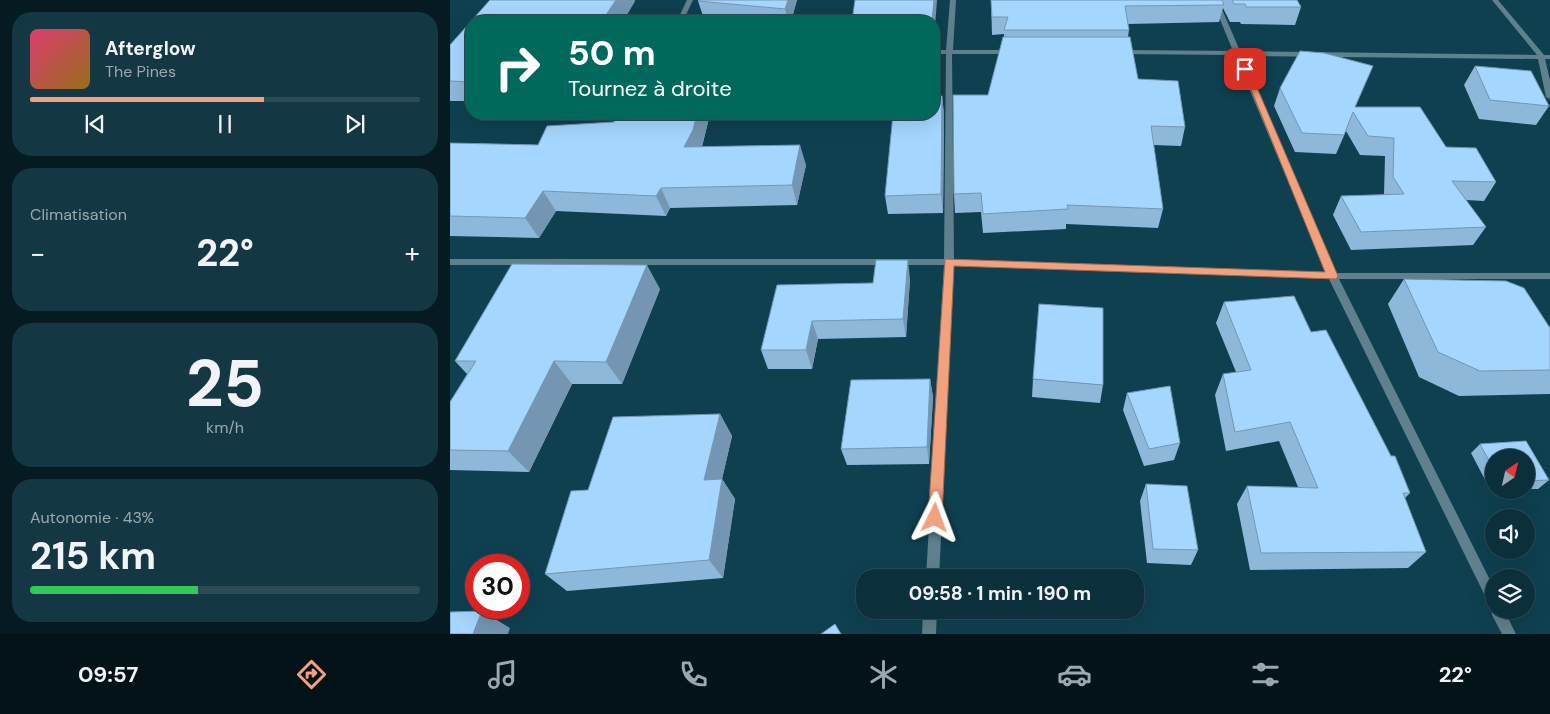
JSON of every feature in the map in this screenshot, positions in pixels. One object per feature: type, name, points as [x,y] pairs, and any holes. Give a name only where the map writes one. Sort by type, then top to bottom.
[{"type":"street","points":[[683,15],[690,0]]},
{"type":"street","points":[[932,569],[949,262],[949,52],[952,0]]},
{"type":"street","points":[[1215,0],[1332,276],[1485,585]]},
{"type":"street","points":[[1495,0],[1541,55],[1550,97]]},
{"type":"street","points":[[940,52],[1018,52]]},
{"type":"street","points":[[1108,52],[1541,55],[1550,57]]},
{"type":"street","points":[[450,262],[949,262],[1332,276],[1550,276]]},
{"type":"street","points":[[929,634],[930,619]]},
{"type":"street","points":[[1502,619],[1509,634]]},
{"type":"building","points":[[490,0],[616,0],[606,15],[476,15]]},
{"type":"building","points":[[699,0],[788,0],[785,9]]},
{"type":"building","points":[[855,0],[934,0],[933,15],[853,15]]},
{"type":"building","points":[[991,0],[1222,0],[1224,5],[1125,6],[1129,30],[1004,30],[1008,17],[992,17]]},
{"type":"building","points":[[1232,0],[1297,0],[1301,7],[1246,7],[1245,4],[1234,4]]},
{"type":"building","points":[[465,28],[465,82],[450,81],[450,45]]},
{"type":"building","points":[[1003,37],[1130,37],[1138,79],[1178,81],[1185,127],[1151,126],[1163,209],[1067,205],[1068,209],[983,214],[981,193],[954,194],[953,95],[988,95]]},
{"type":"building","points":[[1300,51],[1324,53],[1373,66],[1355,107],[1420,107],[1446,147],[1476,148],[1496,182],[1452,181],[1486,227],[1361,232],[1341,196],[1404,194],[1393,177],[1394,138],[1368,136],[1353,112],[1344,135],[1302,133],[1280,88]]},
{"type":"building","points":[[1475,66],[1531,71],[1549,106],[1490,100]]},
{"type":"building","points":[[940,96],[942,96],[941,194],[885,196],[892,120],[940,120]]},
{"type":"building","points":[[615,120],[696,120],[693,130],[684,147],[800,145],[792,185],[661,188],[656,196],[543,191],[525,218],[450,216],[450,143],[538,145],[547,126],[614,122]]},
{"type":"building","points":[[876,260],[908,260],[903,319],[812,321],[806,350],[761,350],[777,285],[873,283]]},
{"type":"building","points":[[512,264],[647,265],[606,362],[554,361],[508,451],[450,450],[450,402],[476,361],[455,361]]},
{"type":"building","points":[[1404,279],[1506,281],[1524,288],[1550,328],[1550,370],[1480,371],[1438,352]]},
{"type":"building","points":[[1294,296],[1311,332],[1326,330],[1391,456],[1395,456],[1410,493],[1403,493],[1426,552],[1261,553],[1247,486],[1318,488],[1290,422],[1235,432],[1223,374],[1251,370],[1224,302]]},
{"type":"building","points":[[1039,304],[1103,308],[1103,385],[1033,379]]},
{"type":"building","points":[[930,379],[927,447],[841,449],[851,380]]},
{"type":"building","points":[[1170,386],[1180,443],[1149,449],[1127,393]]},
{"type":"building","points":[[720,414],[704,480],[722,479],[709,560],[545,574],[571,491],[588,490],[613,417]]},
{"type":"building","points":[[1526,441],[1531,449],[1485,449],[1485,453],[1480,444]]},
{"type":"building","points":[[1535,456],[1549,480],[1535,481]]},
{"type":"building","points":[[1146,484],[1187,486],[1198,550],[1153,549]]},
{"type":"building","points":[[450,612],[465,612],[465,619],[479,619],[473,634],[450,634]]},
{"type":"building","points":[[835,624],[841,634],[821,634]]},
{"type":"route","points":[[935,518],[949,262],[1332,276],[1245,69]]}]
